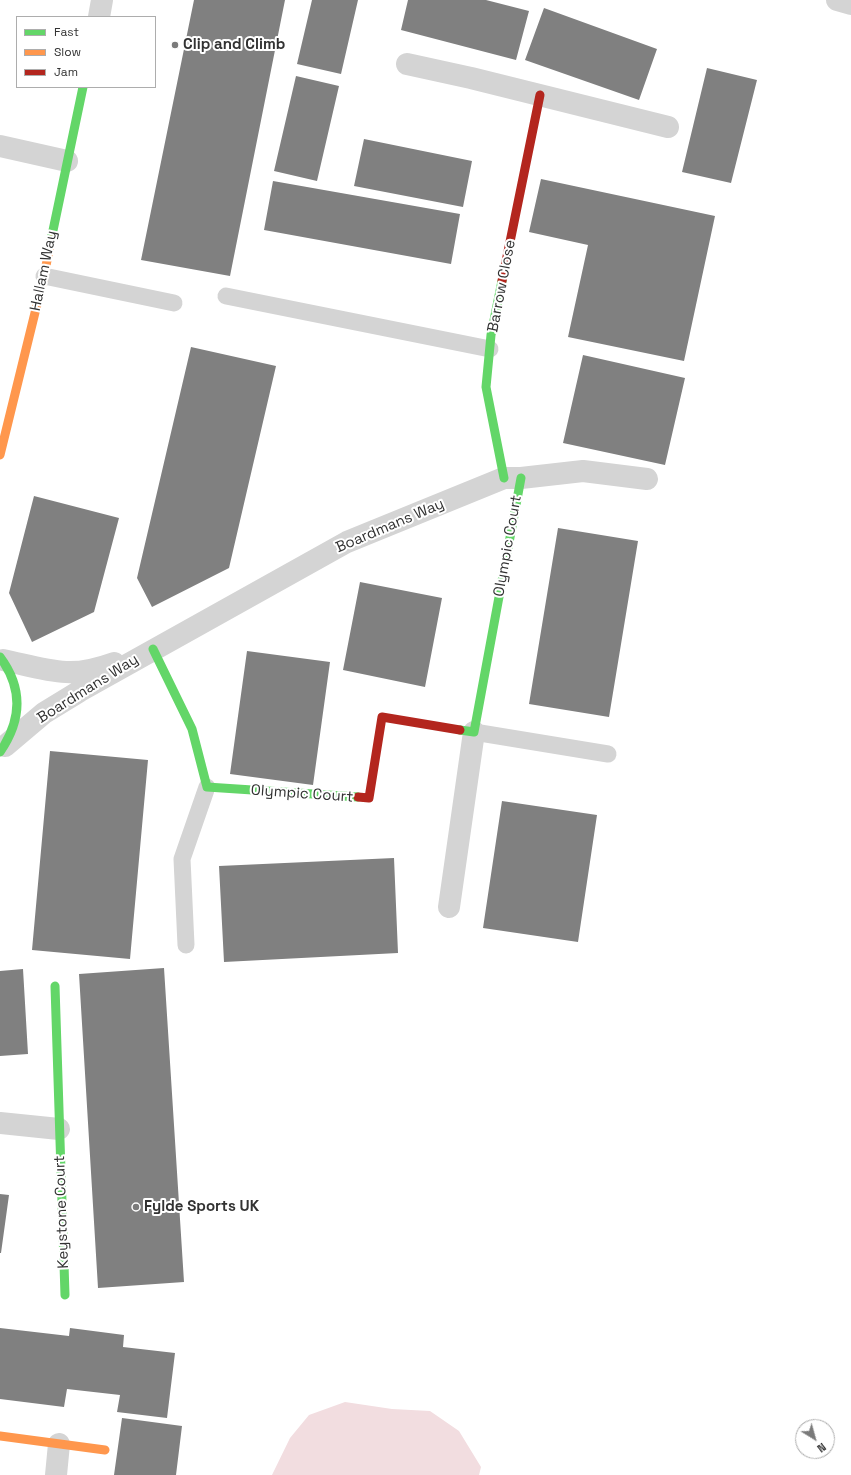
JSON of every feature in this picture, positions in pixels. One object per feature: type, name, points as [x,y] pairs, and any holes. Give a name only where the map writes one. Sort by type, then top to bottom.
[{"type":"street","points":[[99,16],[102,0]]},
{"type":"street","points":[[837,0],[851,4]]},
{"type":"street","points":[[407,64],[668,127]]},
{"type":"street","name":"Hallam Way","points":[[0,455],[44,276],[83,88]]},
{"type":"street","name":"Barrow Close","points":[[512,478],[486,387],[493,328],[540,95]]},
{"type":"street","points":[[0,146],[67,161]]},
{"type":"street","name":"Boardmans Way","points":[[2,749],[44,713],[62,702],[153,649],[347,542],[512,478],[583,471],[647,479]]},
{"type":"street","name":"Olympic Court","points":[[449,907],[512,478]]},
{"type":"street","points":[[153,649],[192,729],[207,787]]},
{"type":"street","name":"Boardmans Way","points":[[1,658],[44,669],[67,672],[100,668],[153,649]]},
{"type":"street","points":[[1,658],[11,673],[16,687],[18,703],[17,718],[12,733],[2,749]]},
{"type":"street","name":"Olympic Court","points":[[207,787],[369,798],[382,717],[474,732]]},
{"type":"street","name":"Keystone Court","points":[[55,986],[65,1295]]},
{"type":"street","points":[[0,1123],[59,1129]]},
{"type":"street","points":[[0,1436],[105,1450]]},
{"type":"street","points":[[56,1475],[59,1444]]},
{"type":"lane","points":[[44,276],[174,303]]},
{"type":"lane","points":[[226,296],[490,349]]},
{"type":"lane","points":[[474,732],[608,754]]},
{"type":"lane","points":[[186,946],[182,859],[207,787]]},
{"type":"shaded area","points":[[345,1402],[392,1409],[430,1411],[459,1431],[481,1467],[479,1475],[272,1475],[290,1438],[309,1415]]},
{"type":"building","points":[[194,0],[285,0],[230,276],[141,260]]},
{"type":"building","points":[[312,0],[358,0],[341,74],[297,64]]},
{"type":"building","points":[[408,0],[486,0],[529,11],[516,60],[401,30]]},
{"type":"building","points":[[544,8],[657,49],[639,100],[525,60]]},
{"type":"building","points":[[707,68],[757,80],[731,183],[682,172]]},
{"type":"building","points":[[296,76],[339,86],[317,181],[274,171]]},
{"type":"building","points":[[364,139],[472,161],[463,207],[354,186]]},
{"type":"building","points":[[541,179],[715,216],[684,361],[568,337],[588,245],[529,232]]},
{"type":"building","points":[[273,181],[460,214],[451,264],[264,230]]},
{"type":"building","points":[[191,347],[276,366],[229,568],[152,607],[137,578]]},
{"type":"building","points":[[583,355],[685,378],[665,465],[563,443]]},
{"type":"building","points":[[34,496],[119,518],[94,612],[32,642],[9,593]]},
{"type":"building","points":[[558,528],[638,541],[609,717],[529,704]]},
{"type":"building","points":[[360,582],[442,598],[425,687],[343,670]]},
{"type":"building","points":[[247,651],[330,662],[313,785],[230,774]]},
{"type":"building","points":[[50,751],[148,760],[130,959],[32,950]]},
{"type":"building","points":[[502,801],[597,815],[578,942],[483,928]]},
{"type":"building","points":[[394,858],[398,953],[224,962],[219,866]]},
{"type":"building","points":[[164,968],[184,1282],[98,1288],[79,974]]},
{"type":"building","points":[[23,969],[28,1054],[0,1056],[0,971]]},
{"type":"building","points":[[0,1194],[9,1195],[1,1253],[0,1253]]},
{"type":"building","points":[[0,1328],[69,1336],[70,1328],[124,1335],[123,1347],[175,1353],[167,1418],[117,1412],[120,1395],[67,1389],[64,1407],[0,1399]]},
{"type":"building","points":[[122,1418],[182,1426],[176,1475],[114,1475]]},
{"type":"traffic: fast","points":[[51,240],[83,88]]},
{"type":"traffic: fast","points":[[502,281],[491,335],[486,387],[504,478]]},
{"type":"traffic: fast","points":[[460,730],[474,732],[521,478]]},
{"type":"traffic: fast","points":[[153,649],[192,729],[207,787],[358,797]]},
{"type":"traffic: fast","points":[[0,657],[13,680],[17,704],[13,728],[0,752]]},
{"type":"traffic: fast","points":[[55,986],[65,1295]]},
{"type":"traffic: slow","points":[[0,455],[44,276],[51,240]]},
{"type":"traffic: slow","points":[[0,1436],[105,1450]]},
{"type":"traffic: jam","points":[[502,281],[540,95]]},
{"type":"traffic: jam","points":[[358,797],[369,798],[382,717],[460,730]]},
{"type":"place","name":"Clip and Climb","points":[[175,45]]},
{"type":"place","name":"Fylde Sports UK","points":[[136,1207]]}]
